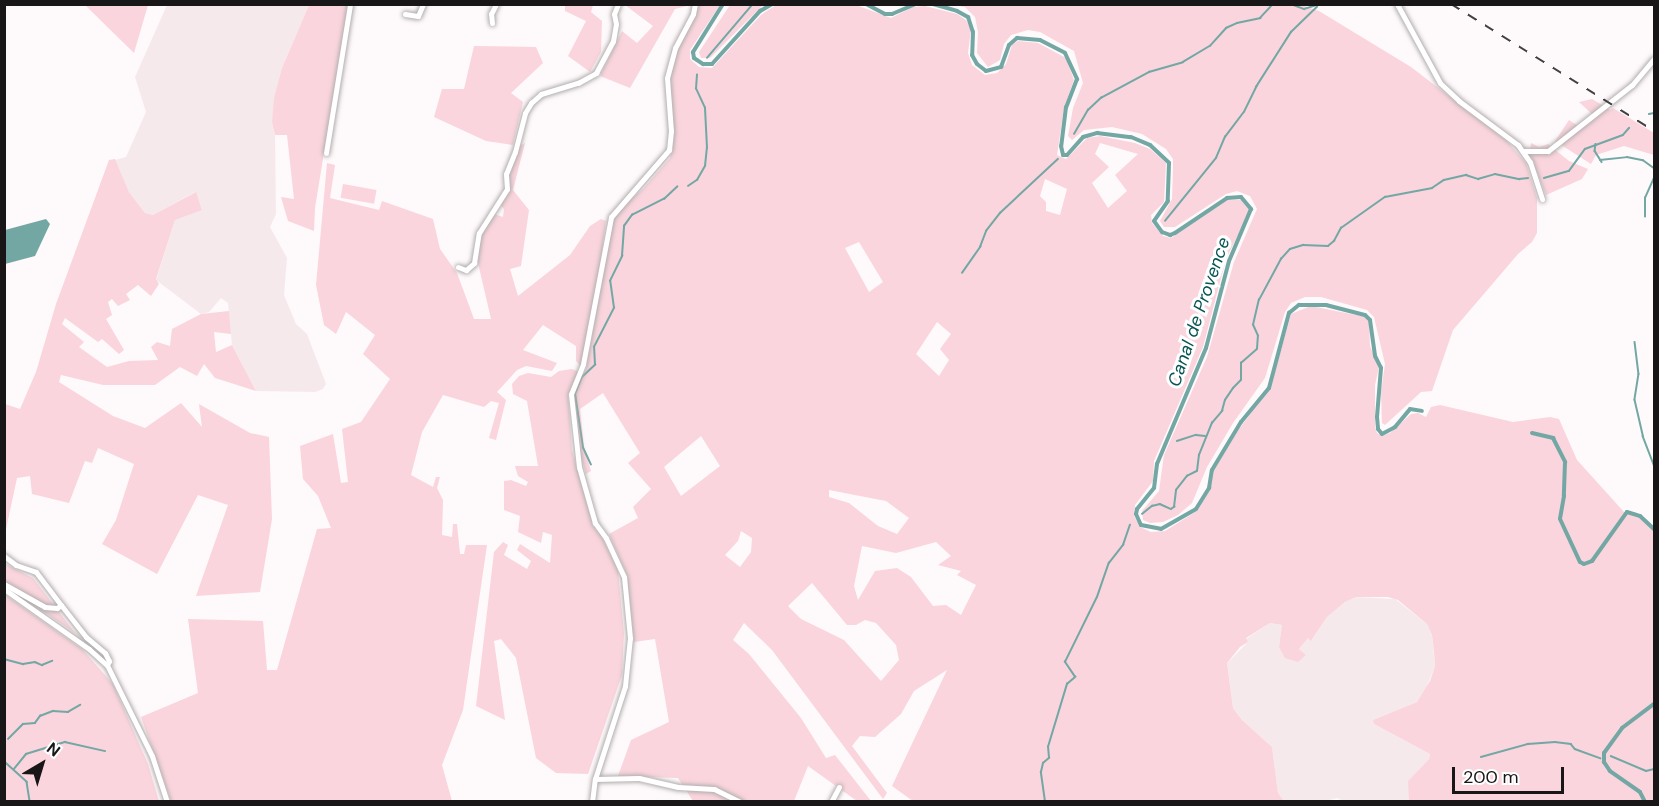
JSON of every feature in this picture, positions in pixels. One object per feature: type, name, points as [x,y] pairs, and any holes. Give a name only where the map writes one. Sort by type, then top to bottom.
[{"type":"street","points":[[326,153],[350,4]]},
{"type":"street","points":[[405,14],[418,16],[423,4]]},
{"type":"street","points":[[492,23],[491,14],[496,4]]},
{"type":"street","points":[[458,267],[466,270],[475,259],[479,233],[507,189],[506,174],[531,103],[541,94],[578,83],[596,73],[613,40],[616,24],[614,15],[618,4]]},
{"type":"street","points":[[592,801],[595,779],[625,686],[630,658],[630,628],[624,577],[606,538],[595,523],[584,486],[575,448],[571,394],[583,364],[611,217],[669,150],[671,131],[667,78],[675,48],[693,14],[695,4]]},
{"type":"street","points":[[1397,4],[1440,83],[1459,101],[1510,137],[1523,151],[1533,169],[1542,199]]},
{"type":"street","points":[[1523,151],[1548,151],[1632,85],[1654,59]]},
{"type":"street","points":[[4,556],[16,566],[36,573],[86,637],[105,653],[109,661],[107,665]]},
{"type":"street","points":[[4,584],[45,607],[57,608],[61,605]]},
{"type":"street","points":[[4,589],[89,649],[107,665],[152,756],[167,801]]},
{"type":"street","points":[[595,779],[639,778],[678,787],[714,789],[741,801]]},
{"type":"street","points":[[831,801],[839,787]]},
{"type":"shaded area","points":[[1298,4],[1319,11],[1411,67],[1506,140],[1526,163],[1537,198],[1537,233],[1532,242],[1518,254],[1453,330],[1432,391],[1421,392],[1385,425],[1382,423],[1381,392],[1385,364],[1374,317],[1367,310],[1321,297],[1305,297],[1291,303],[1285,312],[1265,378],[1233,423],[1207,467],[1192,503],[1178,515],[1163,522],[1150,523],[1143,520],[1142,511],[1159,491],[1164,455],[1207,357],[1234,262],[1257,209],[1250,196],[1237,191],[1226,194],[1175,227],[1164,227],[1160,221],[1172,199],[1173,168],[1173,159],[1166,149],[1142,134],[1112,127],[1084,130],[1072,140],[1068,136],[1073,108],[1083,83],[1074,51],[1040,32],[1028,30],[1011,35],[1004,44],[1000,60],[988,67],[977,53],[978,32],[975,17],[965,7],[954,5]]},
{"type":"shaded area","points":[[85,5],[148,5],[134,53]]},
{"type":"shaded area","points":[[167,5],[309,5],[282,68],[279,81],[272,122],[275,135],[276,214],[270,227],[287,258],[284,295],[296,324],[307,334],[326,384],[323,389],[315,392],[256,391],[232,345],[228,303],[221,298],[209,312],[201,314],[156,280],[175,220],[202,209],[195,192],[153,215],[145,213],[129,192],[115,160],[126,157],[146,112],[135,77]]},
{"type":"shaded area","points":[[309,5],[348,5],[315,208],[314,231],[288,221],[281,197],[294,199],[287,135],[275,135],[272,122],[274,98],[282,68]]},
{"type":"shaded area","points":[[565,5],[593,5],[591,12],[602,21],[601,52],[590,72],[568,56],[586,21],[565,11]]},
{"type":"shaded area","points":[[625,5],[691,5],[675,9],[630,88],[600,76],[622,31],[637,43],[653,26]]},
{"type":"shaded area","points":[[697,5],[720,5],[690,50],[690,59],[699,67],[712,68],[761,15],[776,5],[856,5],[891,18],[913,7],[925,6],[957,14],[966,20],[971,29],[968,53],[972,65],[985,75],[997,73],[1006,64],[1012,45],[1018,41],[1038,43],[1066,58],[1074,80],[1064,108],[1057,155],[1066,159],[1087,138],[1100,136],[1135,143],[1150,149],[1166,163],[1164,202],[1151,215],[1152,223],[1163,236],[1171,238],[1227,200],[1243,200],[1249,208],[1249,213],[1226,259],[1203,347],[1154,461],[1153,481],[1135,505],[1134,516],[1140,527],[1151,532],[1165,531],[1197,511],[1210,490],[1213,471],[1239,429],[1271,386],[1291,314],[1311,306],[1366,317],[1369,322],[1370,346],[1379,367],[1375,385],[1375,427],[1377,433],[1382,436],[1390,433],[1411,414],[1418,413],[1426,417],[1431,407],[1440,405],[1513,422],[1550,417],[1559,419],[1577,460],[1624,512],[1635,512],[1654,526],[1654,801],[1409,800],[1408,781],[1429,759],[1430,754],[1374,724],[1373,720],[1417,702],[1430,681],[1435,666],[1434,652],[1432,635],[1427,624],[1398,600],[1388,597],[1356,597],[1345,602],[1327,617],[1311,641],[1308,638],[1299,649],[1306,655],[1298,662],[1285,658],[1279,647],[1282,625],[1270,623],[1246,638],[1248,642],[1240,647],[1227,663],[1233,708],[1242,720],[1272,747],[1278,793],[1284,801],[913,801],[892,786],[947,670],[914,691],[901,714],[875,737],[860,736],[852,746],[887,793],[883,799],[772,650],[744,623],[733,640],[749,654],[801,718],[826,758],[835,755],[871,801],[857,801],[808,766],[794,801],[693,801],[678,778],[618,776],[631,740],[669,722],[655,639],[634,642],[627,575],[609,534],[638,518],[633,507],[651,489],[628,463],[640,453],[603,393],[580,409],[584,447],[591,471],[586,474],[576,440],[574,390],[586,369],[613,221],[622,207],[643,189],[670,158],[674,137],[669,96],[672,66],[681,41],[696,16]],"holes":[[[1100,143],[1138,154],[1115,175],[1127,191],[1108,208],[1092,183],[1109,167],[1095,154]],[[1045,179],[1067,189],[1060,215],[1046,211],[1046,202],[1040,196]],[[859,242],[883,282],[869,292],[845,248]],[[937,322],[951,334],[940,349],[949,360],[939,376],[916,354]],[[701,436],[720,466],[681,496],[664,467]],[[829,490],[886,501],[909,518],[897,534],[878,526],[849,503],[829,497]],[[741,531],[752,538],[751,552],[740,567],[725,555],[738,541]],[[936,542],[951,556],[938,565],[961,571],[957,575],[976,585],[961,615],[946,605],[933,606],[911,577],[897,568],[875,571],[858,600],[854,586],[862,546],[896,553]],[[812,583],[847,625],[856,625],[865,620],[876,623],[896,645],[899,660],[881,681],[844,640],[801,619],[788,606]]]},
{"type":"shaded area","points":[[730,5],[763,5],[710,58],[701,58],[699,52]]},
{"type":"shaded area","points":[[474,46],[536,47],[543,63],[511,93],[523,102],[513,145],[486,141],[434,117],[442,89],[464,89]]},
{"type":"shaded area","points":[[1592,99],[1610,110],[1613,108],[1654,133],[1654,155],[1624,146],[1596,155],[1591,164],[1555,141],[1569,120],[1581,128],[1592,114],[1579,102]]},
{"type":"shaded area","points":[[525,143],[513,190],[529,210],[521,266],[510,269],[518,296],[570,255],[590,226],[601,219],[606,221],[599,276],[581,366],[576,361],[576,346],[543,325],[523,350],[557,363],[552,371],[526,366],[517,370],[497,392],[506,400],[496,440],[489,438],[499,403],[491,401],[484,407],[443,395],[422,432],[411,475],[433,487],[436,477],[440,477],[437,488],[443,500],[442,535],[452,537],[453,524],[457,524],[460,554],[464,554],[466,545],[487,545],[463,710],[442,765],[452,801],[171,801],[141,717],[198,693],[188,619],[263,621],[267,670],[277,670],[317,529],[331,528],[318,496],[303,479],[300,446],[333,434],[341,483],[348,482],[342,429],[361,422],[390,379],[363,354],[375,335],[346,312],[336,334],[324,325],[316,285],[327,163],[335,165],[330,198],[379,210],[382,201],[433,219],[440,249],[457,273],[474,319],[491,319],[478,263],[479,237],[494,214],[503,217],[504,209],[500,205],[509,187],[508,175],[519,146]]},
{"type":"shaded area","points":[[1531,143],[1539,147],[1548,144],[1569,161],[1588,169],[1582,179],[1546,195],[1530,155]]},
{"type":"shaded area","points":[[115,159],[129,192],[145,213],[153,215],[196,192],[202,210],[175,220],[156,279],[159,284],[151,296],[138,285],[126,294],[130,300],[118,306],[112,299],[108,302],[112,315],[106,319],[124,350],[119,354],[102,339],[98,342],[65,318],[62,324],[84,342],[79,347],[107,367],[129,361],[158,360],[151,347],[157,342],[170,346],[172,329],[201,314],[229,311],[231,334],[214,332],[216,352],[232,345],[256,391],[215,378],[204,364],[197,376],[180,367],[155,385],[103,385],[61,375],[59,382],[113,416],[145,428],[181,403],[202,427],[199,404],[250,433],[269,437],[272,519],[260,592],[196,596],[228,505],[198,495],[157,574],[102,544],[116,520],[134,464],[98,448],[92,463],[85,461],[69,503],[32,494],[30,476],[17,478],[5,534],[5,404],[20,409],[36,372],[56,304],[109,160]]},
{"type":"shaded area","points":[[343,184],[376,190],[374,204],[341,198]]},
{"type":"shaded area","points":[[572,369],[579,372],[568,395],[572,450],[593,526],[602,537],[618,571],[624,633],[622,675],[588,774],[556,773],[536,758],[516,658],[501,639],[494,641],[505,720],[476,706],[494,552],[503,542],[508,545],[504,555],[527,569],[531,561],[517,550],[520,544],[550,563],[552,535],[543,532],[541,543],[518,532],[520,516],[504,510],[504,481],[511,480],[526,486],[528,482],[518,476],[515,466],[538,466],[527,401],[513,394],[512,384],[519,376],[528,373],[551,377],[559,371]]},
{"type":"shaded area","points":[[4,563],[33,578],[75,633],[5,585]]},
{"type":"shaded area","points":[[4,594],[82,649],[113,684],[148,764],[159,801],[5,801]]},
{"type":"shaded area","points":[[1356,597],[1395,599],[1427,624],[1432,635],[1435,666],[1424,694],[1417,702],[1373,720],[1374,724],[1430,754],[1429,759],[1408,781],[1411,801],[1344,801],[1337,798],[1326,801],[1284,801],[1278,793],[1272,747],[1242,720],[1233,708],[1227,663],[1248,642],[1246,639],[1270,623],[1282,625],[1279,647],[1306,655],[1299,649],[1308,638],[1312,640],[1327,617],[1345,602]]},
{"type":"water","points":[[46,219],[50,224],[35,256],[5,264],[5,230]]},
{"type":"waterway","name":"Canal de Provence","points":[[723,4],[693,52],[694,58],[703,64],[712,64],[760,11],[772,4]]},
{"type":"waterway","points":[[707,58],[753,4]]},
{"type":"waterway","name":"Canal de Provence","points":[[866,4],[885,14],[892,14],[915,4]]},
{"type":"waterway","name":"Canal de Provence","points":[[933,4],[968,17],[973,32],[972,55],[977,64],[986,71],[1001,67],[1009,45],[1017,38],[1040,40],[1065,53],[1077,79],[1066,107],[1061,146],[1063,155],[1067,155],[1083,137],[1097,133],[1131,137],[1150,145],[1169,163],[1168,201],[1154,221],[1162,232],[1170,235],[1175,233],[1227,198],[1241,197],[1251,209],[1229,261],[1206,348],[1157,464],[1154,488],[1137,509],[1136,514],[1141,525],[1161,529],[1196,509],[1209,488],[1212,470],[1241,422],[1269,388],[1289,313],[1299,305],[1326,305],[1365,315],[1370,320],[1375,356],[1381,368],[1377,417],[1378,429],[1382,434],[1395,427],[1410,409],[1422,411]]},
{"type":"waterway","points":[[1074,134],[1088,110],[1101,98],[1149,72],[1183,62],[1210,46],[1226,28],[1260,18],[1273,4]]},
{"type":"waterway","points":[[1291,4],[1304,9],[1320,4]]},
{"type":"waterway","points":[[1165,221],[1216,158],[1225,137],[1244,112],[1256,87],[1291,32],[1317,7]]},
{"type":"waterway","points":[[688,186],[697,180],[705,166],[707,148],[705,108],[696,89],[697,75]]},
{"type":"waterway","points":[[1649,114],[1654,113]]},
{"type":"waterway","points":[[1544,178],[1569,171],[1585,149],[1623,135],[1629,128]]},
{"type":"waterway","points":[[1596,144],[1595,151],[1602,162]]},
{"type":"waterway","points":[[1600,160],[1627,157],[1643,160],[1654,168]]},
{"type":"waterway","points":[[962,273],[980,247],[986,231],[1000,213],[1058,159]]},
{"type":"waterway","points":[[1142,514],[1152,506],[1160,504],[1171,509],[1174,507],[1176,490],[1187,476],[1197,471],[1199,455],[1212,423],[1222,411],[1225,400],[1233,388],[1241,380],[1241,363],[1257,349],[1258,336],[1253,325],[1259,300],[1281,259],[1290,249],[1303,245],[1328,246],[1334,241],[1341,228],[1385,197],[1432,188],[1444,180],[1466,175],[1478,179],[1495,174],[1519,179],[1528,178]]},
{"type":"waterway","points":[[1645,217],[1645,198],[1654,178]]},
{"type":"waterway","points":[[591,465],[583,448],[575,394],[582,377],[595,365],[594,347],[614,308],[610,281],[622,256],[624,226],[632,215],[664,199],[677,187]]},
{"type":"waterway","points":[[1635,342],[1639,374],[1635,400],[1643,436],[1654,465]]},
{"type":"waterway","name":"Canal de Provence","points":[[1532,433],[1553,438],[1565,462],[1564,496],[1560,519],[1580,562],[1584,564],[1592,561],[1627,512],[1640,516],[1654,529]]},
{"type":"waterway","points":[[1177,441],[1196,435],[1205,436]]},
{"type":"waterway","points":[[1045,802],[1041,772],[1043,763],[1049,758],[1048,747],[1067,684],[1075,677],[1065,662],[1097,597],[1109,563],[1123,545],[1130,525]]},
{"type":"waterway","points":[[4,659],[23,664],[35,662],[42,665],[52,661]]},
{"type":"waterway","name":"Canal de Provence","points":[[1645,802],[1640,792],[1610,771],[1604,762],[1604,753],[1622,728],[1654,704]]},
{"type":"waterway","points":[[8,739],[23,724],[35,723],[40,716],[53,711],[68,712],[80,705]]},
{"type":"waterway","points":[[14,769],[26,754],[65,742],[105,751]]},
{"type":"waterway","points":[[1481,757],[1528,744],[1555,742],[1571,744],[1575,749],[1600,758]]},
{"type":"waterway","points":[[1611,756],[1646,771],[1654,769]]},
{"type":"waterway","points":[[4,761],[27,782],[30,802]]},
{"type":"railway","points":[[1451,4],[1654,131]]}]
